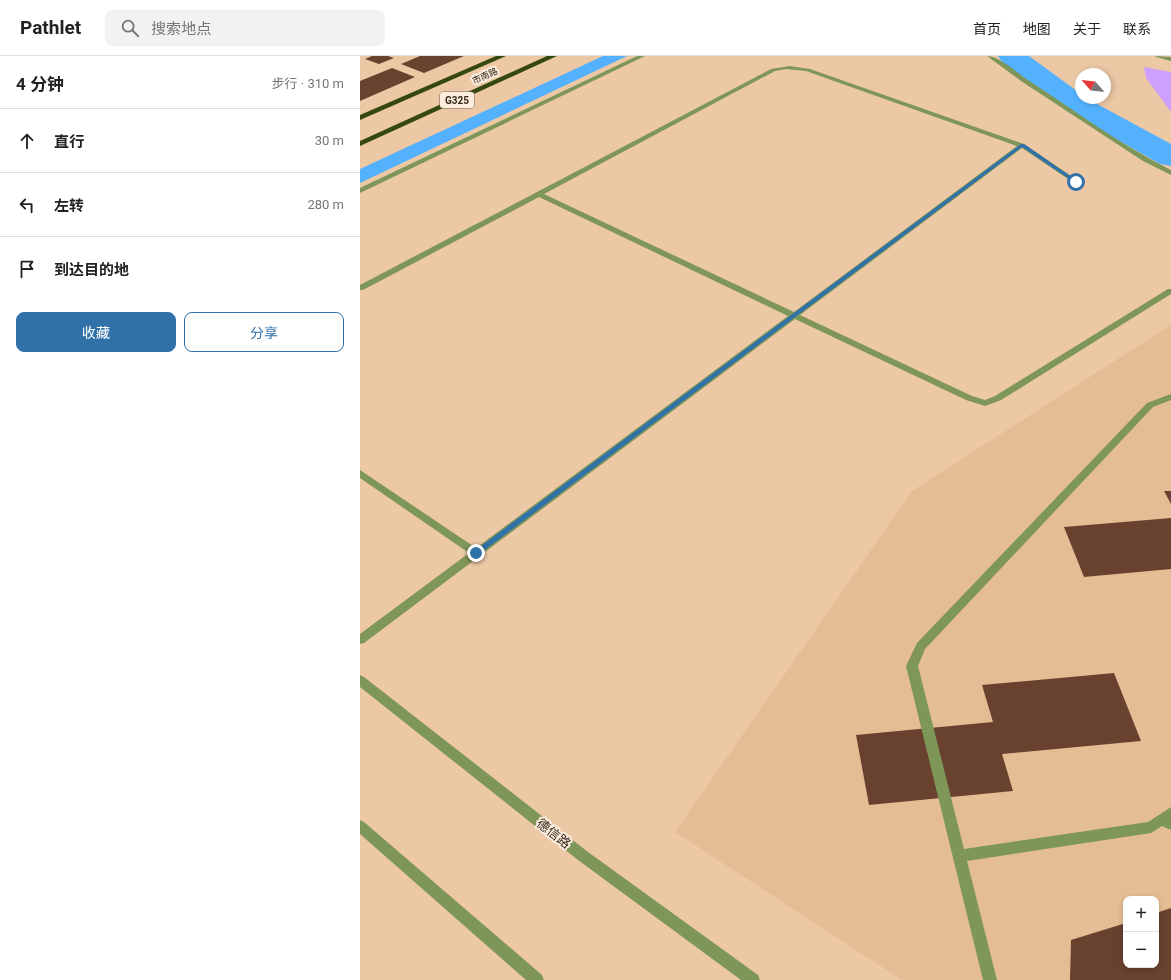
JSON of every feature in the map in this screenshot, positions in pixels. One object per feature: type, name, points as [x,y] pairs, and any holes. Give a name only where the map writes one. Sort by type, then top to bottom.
[{"type":"highway","name":"市南路","points":[[360,118],[502,56]]},
{"type":"highway","name":"市南路","points":[[360,144],[553,56]]},
{"type":"street","points":[[360,191],[642,56]]},
{"type":"street","points":[[990,56],[1023,80],[1145,160],[1171,173]]},
{"type":"street","points":[[1158,56],[1171,59]]},
{"type":"street","points":[[360,288],[773,70],[782,67],[797,67],[808,70],[1022,145],[1076,182]]},
{"type":"street","points":[[360,640],[1022,145]]},
{"type":"street","points":[[539,194],[969,398],[985,403],[998,398],[1171,291]]},
{"type":"street","points":[[990,980],[912,666],[921,646],[1150,405],[1171,397]]},
{"type":"street","points":[[360,473],[476,553]]},
{"type":"street","name":"德信路","points":[[360,680],[583,856],[753,980]]},
{"type":"street","points":[[959,856],[1151,827],[1168,819]]},
{"type":"street","points":[[360,826],[537,980]]},
{"type":"shaded area","points":[[1144,67],[1171,72],[1171,112],[1146,78]]},
{"type":"shaded area","points":[[1171,325],[1171,980],[902,980],[675,832],[912,491]]},
{"type":"water","points":[[603,56],[627,56],[360,183],[360,169]]},
{"type":"building","points":[[372,56],[388,56],[394,58],[379,64],[365,59]]},
{"type":"building","points":[[420,56],[464,56],[424,73],[401,64]]},
{"type":"building","points":[[392,68],[415,77],[360,101],[360,81]]},
{"type":"building","points":[[1164,491],[1171,491],[1171,504]]},
{"type":"building","points":[[1171,518],[1171,569],[1084,577],[1064,527]]},
{"type":"building","points":[[1114,673],[1141,741],[1002,754],[1013,791],[869,805],[856,735],[993,722],[982,685]]},
{"type":"building","points":[[1171,908],[1171,980],[1070,980],[1071,940],[1123,924],[1123,968],[1159,968],[1159,912]]},
{"type":"waterway","points":[[1012,56],[1078,106],[1171,157]]},
{"type":"route","points":[[476,553],[1022,145],[1076,182]]}]
